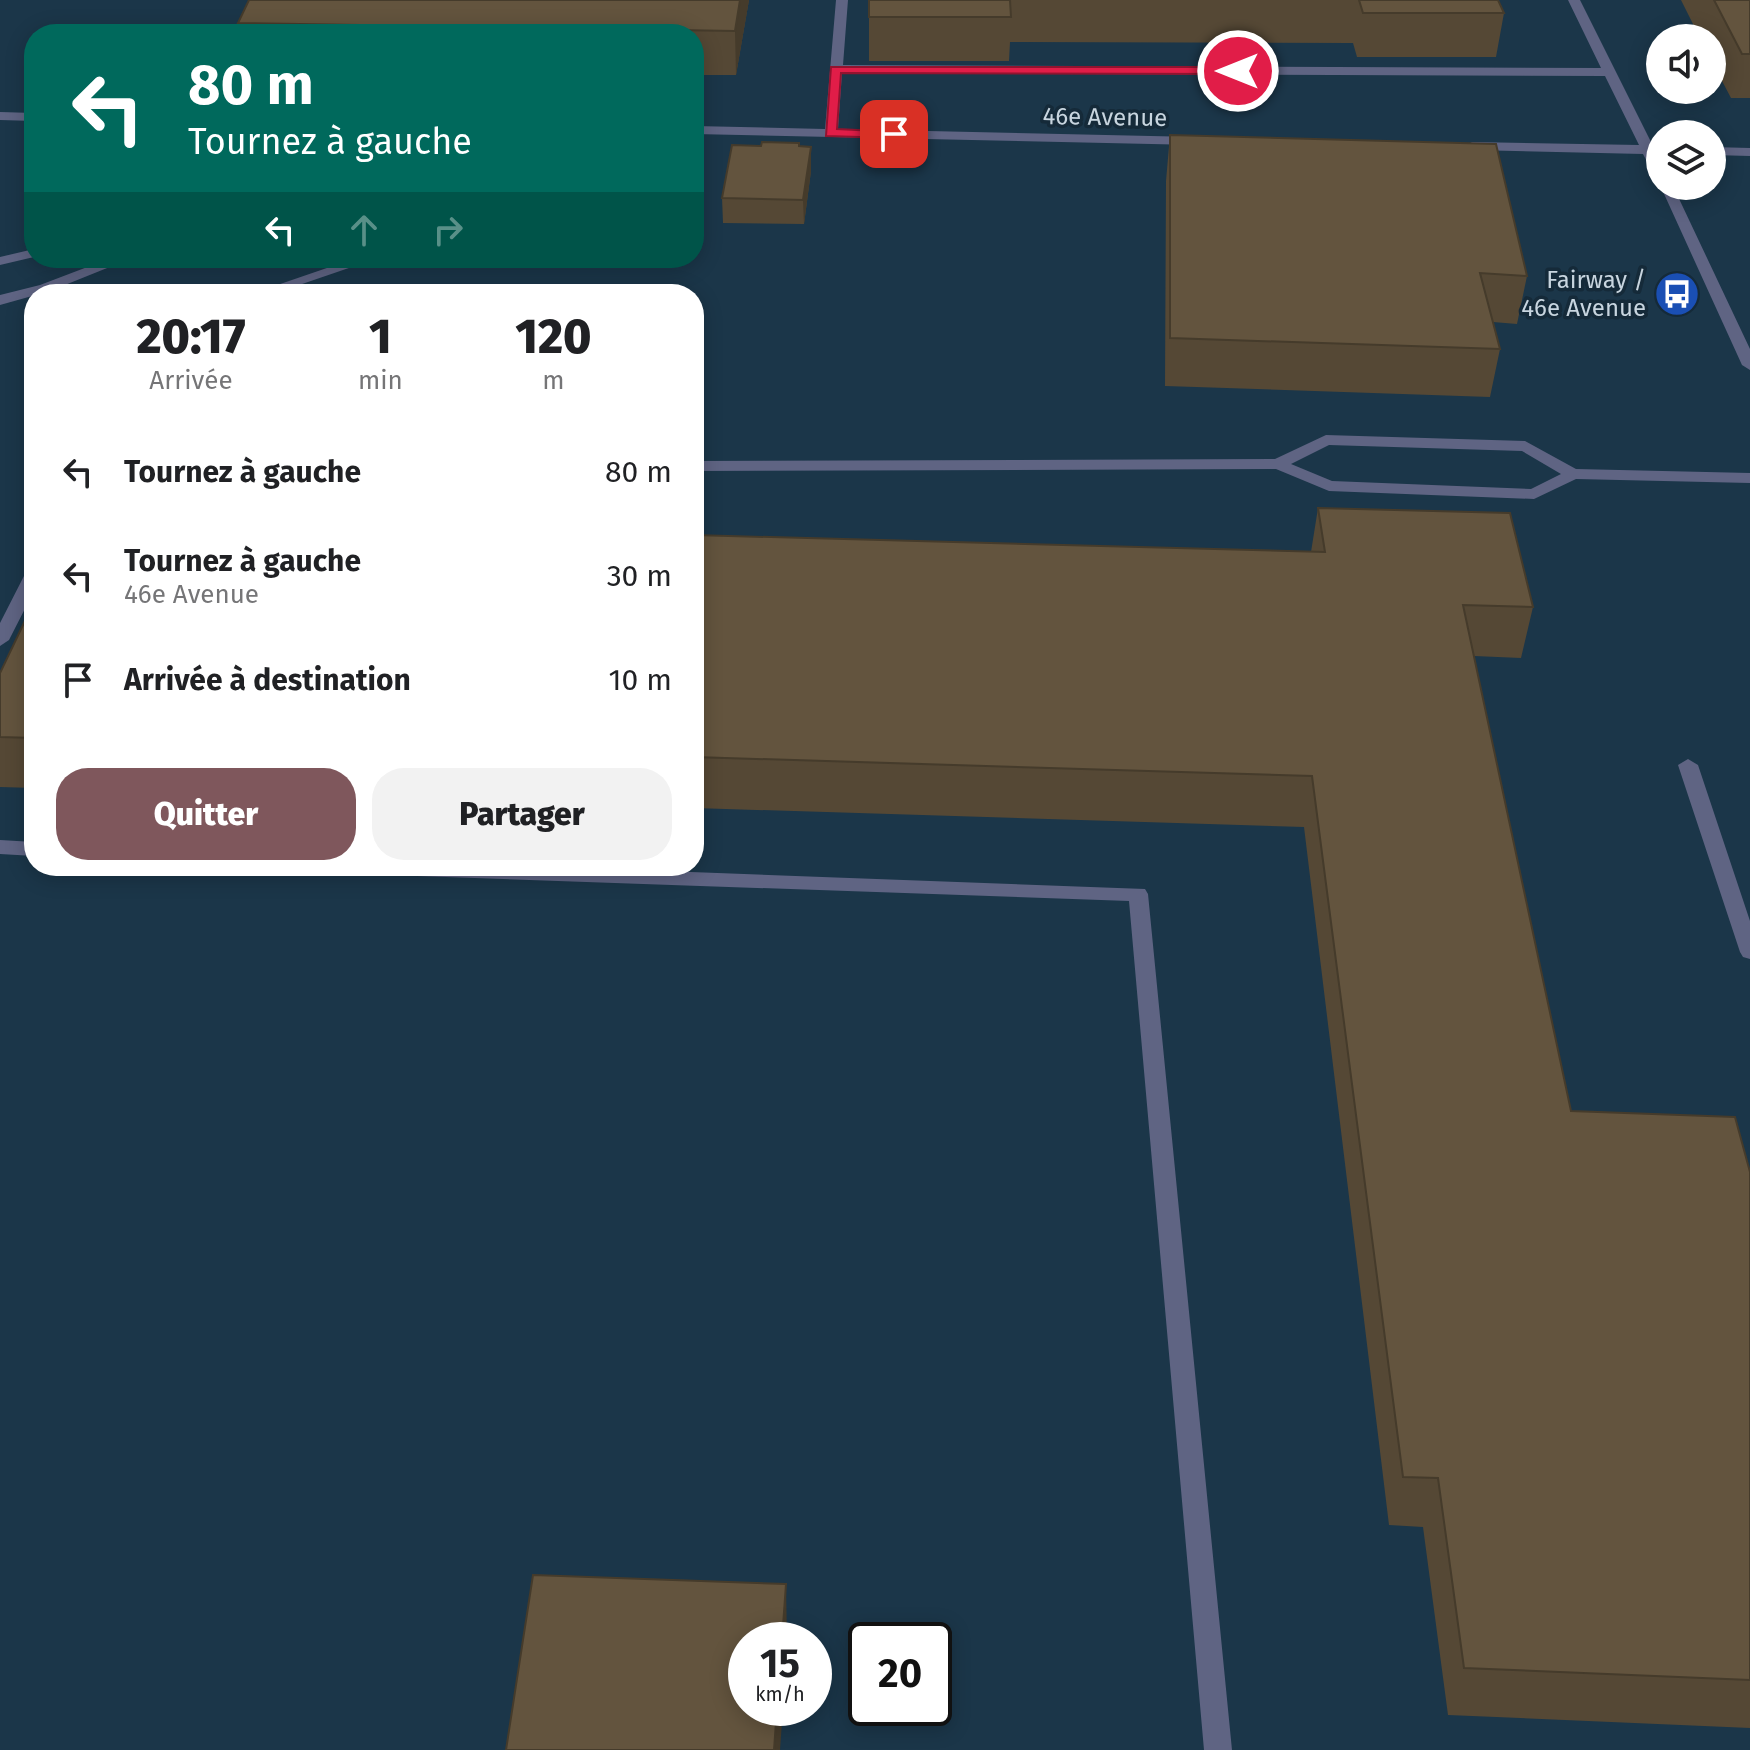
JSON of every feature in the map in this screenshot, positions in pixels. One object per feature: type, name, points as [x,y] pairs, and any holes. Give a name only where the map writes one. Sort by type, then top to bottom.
[{"type":"street","points":[[831,133],[842,0]]},
{"type":"street","points":[[1574,0],[1646,136]]},
{"type":"street","points":[[835,69],[1610,72]]},
{"type":"street","points":[[0,116],[24,117]]},
{"type":"street","name":"46e Avenue","points":[[704,130],[1208,141]]},
{"type":"street","points":[[1460,146],[1646,150]]},
{"type":"street","points":[[1726,151],[1750,152]]},
{"type":"street","points":[[1673,200],[1750,365]]},
{"type":"street","points":[[0,261],[24,255]]},
{"type":"street","points":[[56,284],[98,268]]},
{"type":"street","points":[[289,284],[340,268]]},
{"type":"street","points":[[0,300],[24,294]]},
{"type":"street","points":[[1278,464],[1326,440],[1525,446],[1573,474]]},
{"type":"street","points":[[704,466],[1278,464],[1329,486],[1534,494],[1573,474],[1750,478]]},
{"type":"street","points":[[0,640],[24,593]]},
{"type":"street","points":[[1688,765],[1750,952]]},
{"type":"street","points":[[0,847],[24,848]]},
{"type":"street","points":[[620,876],[1138,894],[1218,1750]]},
{"type":"shaded area","points":[[0,0],[1750,0],[1750,1750],[0,1750]]},
{"type":"building","points":[[249,0],[740,0],[735,31],[704,31],[704,24],[238,23]]},
{"type":"building","points":[[869,0],[1010,0],[1011,17],[869,17]]},
{"type":"building","points":[[1359,0],[1498,0],[1504,13],[1363,13]]},
{"type":"building","points":[[1714,0],[1750,0],[1750,54],[1742,54]]},
{"type":"building","points":[[1170,135],[1496,144],[1527,276],[1480,273],[1500,349],[1170,338]]},
{"type":"building","points":[[762,142],[799,143],[799,146],[811,147],[803,200],[722,198],[732,145],[761,146]]},
{"type":"building","points":[[1318,508],[1510,513],[1533,607],[1463,605],[1571,1111],[1735,1117],[1750,1172],[1750,1680],[1464,1668],[1438,1478],[1403,1477],[1312,776],[704,757],[704,535],[1325,552]]},
{"type":"building","points":[[24,623],[24,738],[0,737],[0,673]]},
{"type":"building","points":[[533,1575],[786,1584],[783,1622],[728,1622],[728,1726],[776,1726],[774,1750],[506,1750]]},
{"type":"place","name":"Fairway / 46e Avenue","points":[[1677,294]]},
{"type":"route","points":[[894,134],[831,133],[835,69],[1238,71]]}]
